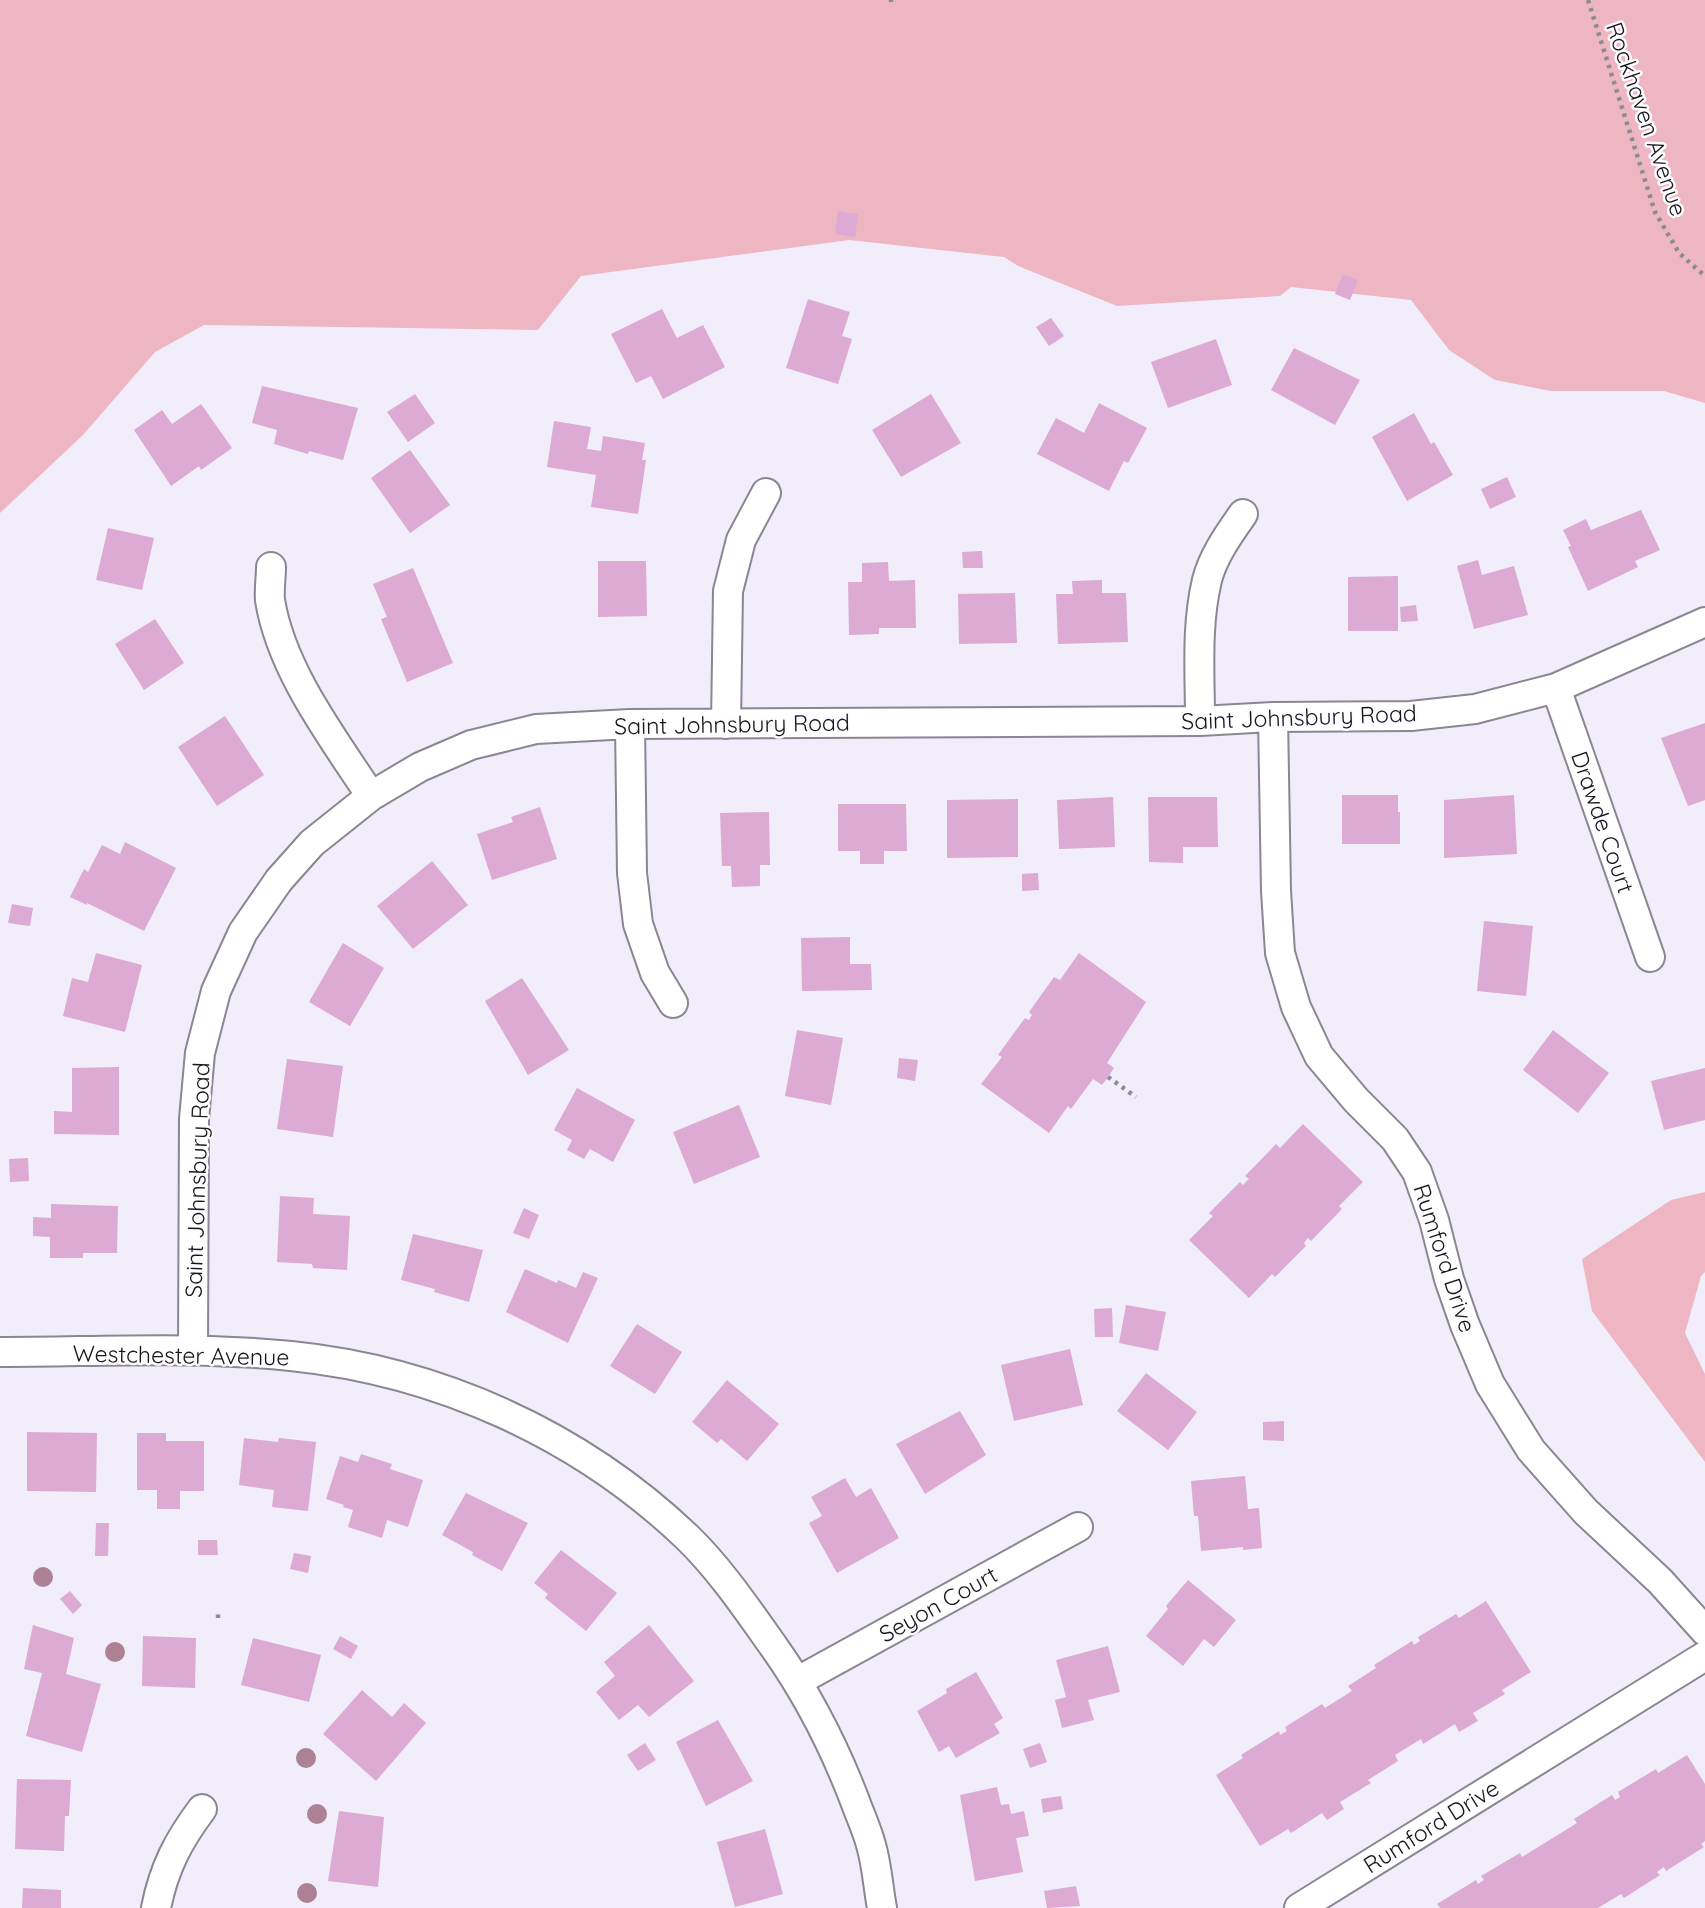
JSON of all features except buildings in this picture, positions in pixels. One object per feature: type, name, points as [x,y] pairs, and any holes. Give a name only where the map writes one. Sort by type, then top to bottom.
[{"type":"street","points":[[726,724],[728,591],[741,540],[766,493]]},
{"type":"street","points":[[1200,721],[1200,625],[1207,578],[1223,542],[1243,514]]},
{"type":"street","points":[[271,567],[270,598],[280,637],[303,688],[371,796]]},
{"type":"street","name":"Saint Johnsbury Road","points":[[194,1351],[194,1119],[200,1053],[216,991],[243,932],[279,880],[312,843],[371,796],[420,767],[471,745],[536,729],[630,724],[1200,721],[1273,717],[1411,716],[1475,709],[1556,688],[1705,622]]},
{"type":"street","name":"Drawde Court","points":[[1556,688],[1650,957]]},
{"type":"street","name":"Rumford Drive","points":[[1273,717],[1276,891],[1280,953],[1296,1007],[1319,1056],[1356,1100],[1395,1139],[1417,1172],[1465,1325],[1490,1384],[1531,1450],[1586,1512],[1660,1581],[1705,1631]]},
{"type":"street","points":[[630,724],[632,873],[639,924],[655,973],[673,1003]]},
{"type":"street","name":"Westchester Avenue","points":[[0,1352],[194,1351],[293,1356],[373,1370],[456,1392],[534,1426],[617,1479],[688,1538],[741,1600],[798,1681],[837,1755],[871,1844],[882,1908]]},
{"type":"street","name":"Seyon Court","points":[[798,1681],[1078,1527]]},
{"type":"street","name":"Rumford Drive","points":[[1299,1908],[1705,1656]]},
{"type":"street","points":[[156,1908],[162,1880],[180,1838],[202,1809]]},
{"type":"path","name":"Rockhaven Avenue","points":[[1588,0],[1655,212],[1679,253],[1705,276]]},
{"type":"path","points":[[1108,1077],[1136,1097]]},
{"type":"path","points":[[218,1610],[218,1618]]},
{"type":"shaded area","points":[[0,0],[1705,0],[1705,403],[1664,391],[1551,391],[1495,380],[1449,350],[1411,300],[1291,287],[1280,296],[1117,306],[1018,266],[1004,257],[849,240],[581,276],[538,330],[204,325],[155,352],[83,435],[0,513]]},
{"type":"shaded area","points":[[1705,1192],[1705,1272],[1701,1276],[1685,1333],[1705,1374],[1705,1462],[1592,1311],[1582,1259],[1671,1200]]}]
